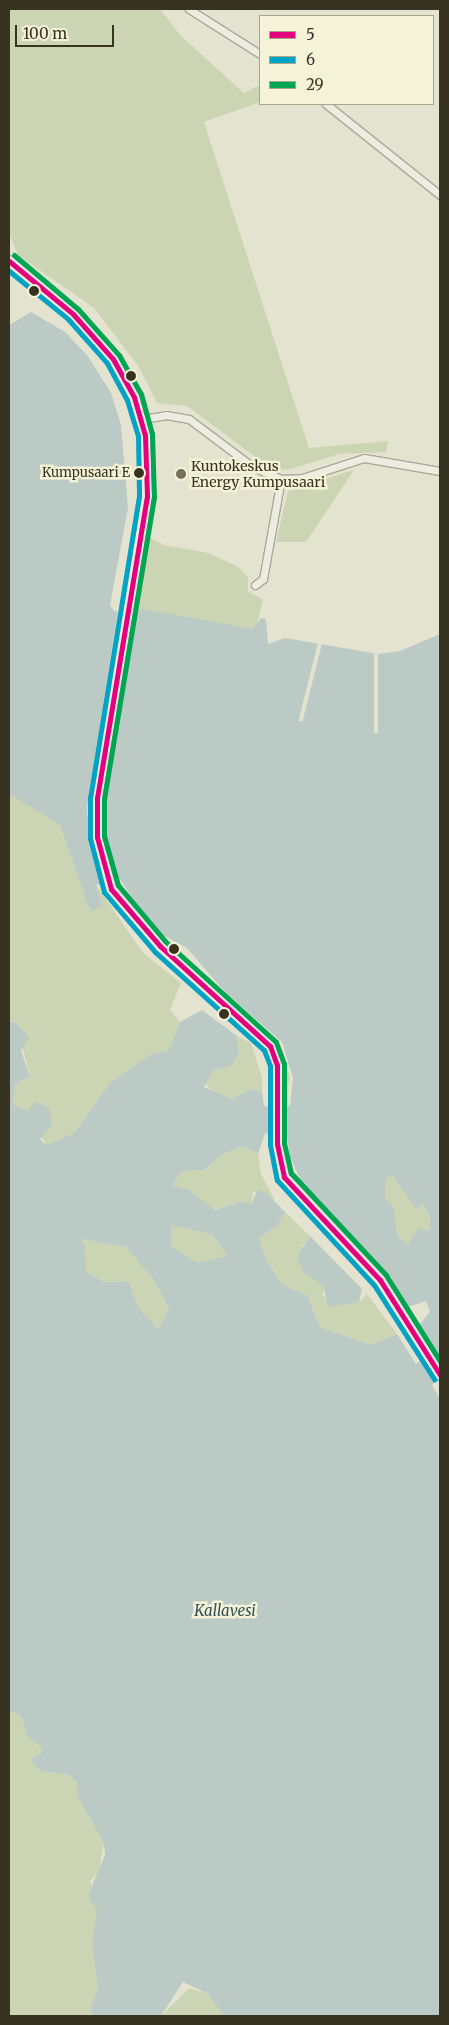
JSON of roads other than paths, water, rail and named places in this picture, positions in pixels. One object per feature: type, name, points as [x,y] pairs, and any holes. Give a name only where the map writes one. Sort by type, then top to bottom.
[{"type":"main road","points":[[9,261],[72,314],[113,359],[142,420],[148,476],[95,818],[111,889],[160,946],[261,1034],[277,1065],[280,1099],[277,1144],[284,1177],[380,1280],[423,1351],[440,1374]]},
{"type":"street","points":[[189,9],[259,53]]},
{"type":"street","points":[[327,105],[440,195]]},
{"type":"street","points":[[142,420],[166,414],[189,419],[253,467],[281,479],[302,478],[364,458],[440,471]]},
{"type":"street","points":[[255,586],[263,579],[281,479]]},
{"type":"water","name":"Kallavesi","points":[[31,312],[65,332],[87,355],[111,393],[121,425],[128,508],[110,605],[114,611],[134,613],[143,609],[253,629],[261,618],[266,619],[268,644],[285,638],[378,654],[400,651],[440,634],[440,1378],[432,1385],[440,1399],[440,2016],[224,2016],[208,1994],[183,1982],[161,2016],[94,2016],[90,2010],[98,1988],[92,1944],[97,1910],[88,1895],[105,1855],[104,1843],[77,1796],[77,1782],[69,1775],[40,1771],[30,1760],[42,1752],[40,1746],[27,1736],[21,1716],[9,1711],[9,1022],[16,1023],[29,1037],[21,1051],[30,1076],[15,1085],[13,1104],[28,1111],[36,1101],[49,1108],[52,1124],[40,1139],[46,1145],[74,1133],[110,1083],[149,1055],[169,1050],[180,1022],[202,1010],[237,1036],[239,1053],[231,1066],[213,1071],[204,1087],[232,1099],[251,1089],[262,1092],[264,1106],[284,1109],[290,1105],[293,1078],[282,1042],[225,992],[187,948],[152,929],[120,879],[96,885],[102,905],[93,911],[88,906],[60,825],[9,794],[9,325]],"holes":[[[265,1133],[287,1136],[290,1157],[306,1192],[391,1277],[408,1307],[426,1301],[430,1312],[419,1325],[432,1353],[416,1364],[397,1334],[371,1345],[320,1327],[307,1295],[283,1285],[267,1262],[259,1238],[277,1226],[285,1212],[266,1193],[258,1189],[251,1204],[241,1202],[215,1210],[189,1190],[172,1185],[182,1171],[205,1170],[223,1154],[243,1146],[258,1154]],[[392,1175],[416,1209],[422,1204],[430,1216],[429,1231],[419,1228],[408,1244],[397,1235],[393,1206],[385,1198],[385,1180]],[[171,1225],[213,1235],[227,1256],[197,1263],[171,1246]],[[80,1239],[126,1247],[152,1278],[169,1309],[158,1329],[138,1307],[129,1281],[104,1282],[86,1271],[85,1246]]]},
{"type":"water","points":[[310,1236],[362,1289],[359,1302],[328,1307],[323,1285],[303,1272],[297,1257]]},
{"type":"place","name":"Kumpusaari E","points":[[139,473]]},
{"type":"place","name":"Kuntokeskus Energy Kumpusaari","points":[[181,474]]}]
